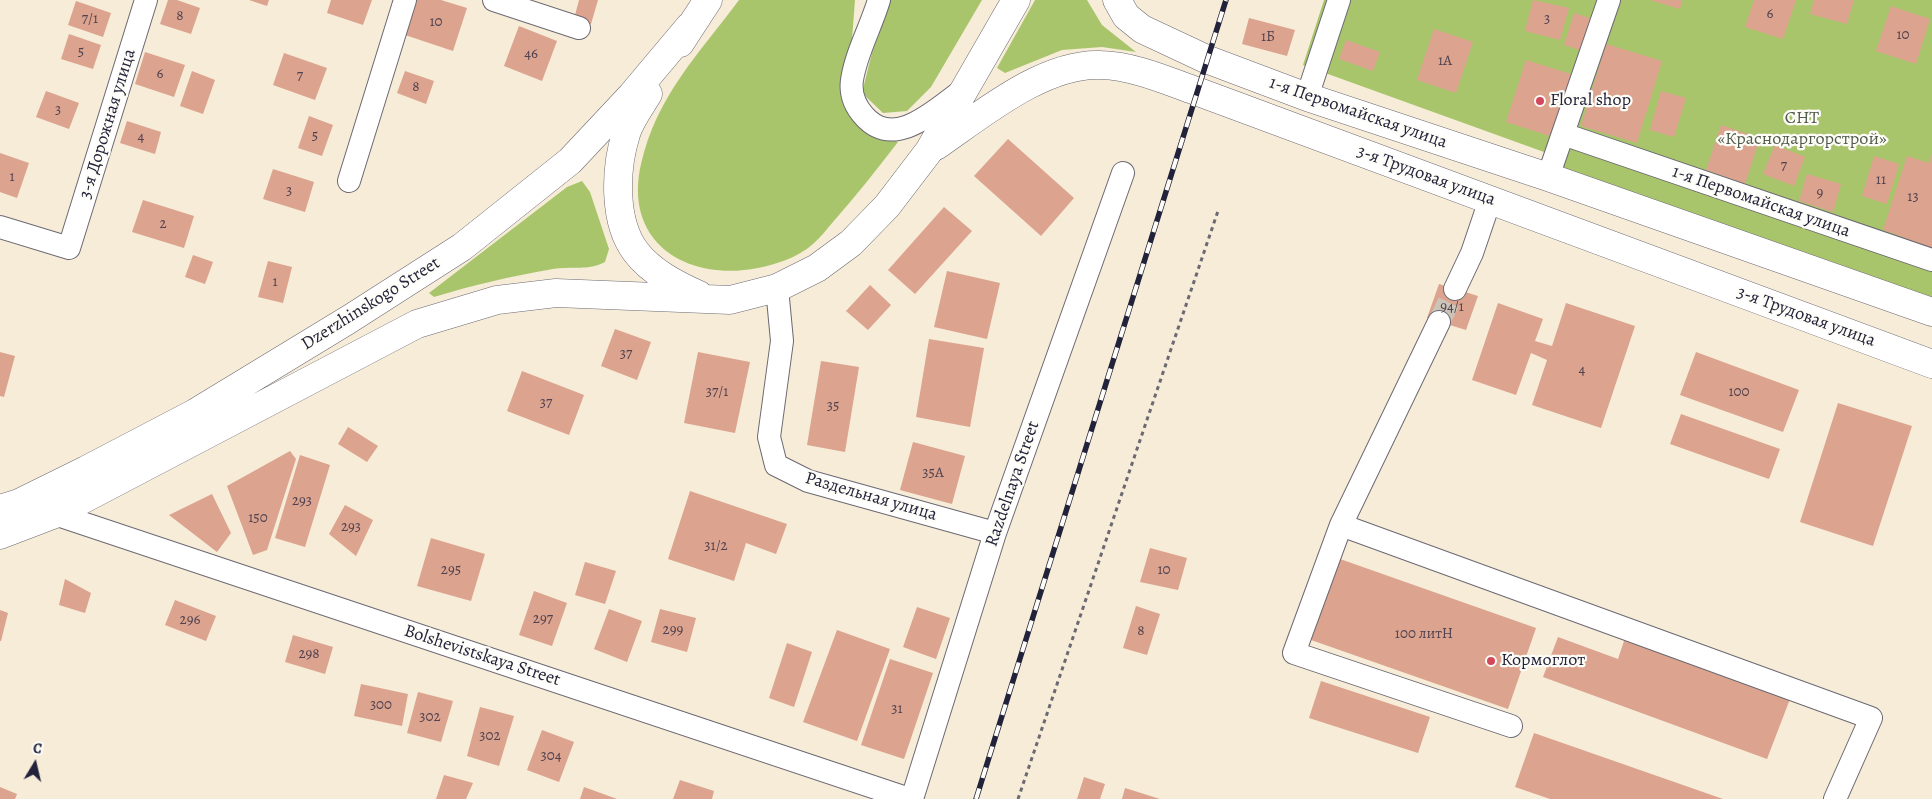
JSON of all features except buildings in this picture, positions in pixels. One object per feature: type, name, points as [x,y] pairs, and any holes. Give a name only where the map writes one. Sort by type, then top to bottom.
[{"type":"main road","points":[[708,0],[632,119],[626,133],[620,171],[619,194],[624,229],[636,252],[650,267],[667,278],[712,300]]},
{"type":"main road","points":[[928,151],[967,88],[1016,0]]},
{"type":"main road","name":"1-я Первомайская улица","points":[[1117,0],[1126,16],[1142,29],[1170,44],[1307,97],[1551,167]]},
{"type":"main road","name":"Dzerzhinskogo Street","points":[[0,509],[19,503],[195,413],[348,320],[462,247],[570,162],[689,27]]},
{"type":"main road","name":"3-я Трудовая улица","points":[[928,151],[1005,98],[1059,72],[1099,64],[1150,74],[1932,364]]},
{"type":"main road","name":"Dzerzhinskogo Street","points":[[0,535],[55,514],[216,431],[368,348],[417,324],[497,300],[556,293],[610,293],[712,300],[748,297],[777,288],[817,268],[851,243],[886,206],[928,151]]},
{"type":"main road","points":[[1551,167],[1932,312]]},
{"type":"street","name":"3-я Дорожная улица","points":[[0,227],[69,248],[146,0]]},
{"type":"street","points":[[348,181],[405,0]]},
{"type":"street","points":[[494,0],[579,28]]},
{"type":"street","points":[[879,0],[851,82],[854,100],[863,115],[877,125],[894,130],[904,129],[914,125],[967,88]]},
{"type":"street","points":[[1307,97],[1338,0]]},
{"type":"street","points":[[1551,167],[1610,0]]},
{"type":"street","name":"1-я Первомайская улица","points":[[1562,134],[1932,260]]},
{"type":"street","name":"Razdelnaya Street","points":[[910,799],[996,533],[1123,173]]},
{"type":"street","points":[[1455,288],[1472,253],[1490,200]]},
{"type":"street","name":"Раздельная улица","points":[[777,288],[782,342],[768,438],[776,465],[808,481],[996,533]]},
{"type":"street","points":[[1439,322],[1341,524],[1294,653],[1511,726]]},
{"type":"street","name":"Bolshevistskaya Street","points":[[55,514],[910,799]]},
{"type":"street","points":[[1341,524],[1871,718],[1834,799]]},
{"type":"path","points":[[1018,799],[1218,210]]},
{"type":"green space","points":[[739,0],[855,0],[852,39],[870,131],[898,142],[842,212],[807,249],[794,257],[772,265],[732,271],[707,269],[685,262],[666,251],[651,235],[642,216],[638,192],[641,164],[648,139],[668,96]]},
{"type":"green space","points":[[885,0],[982,0],[931,87],[907,111],[883,113],[862,93]]},
{"type":"green space","points":[[1035,0],[1087,0],[1102,25],[1136,52],[1102,47],[1062,50],[1005,73],[997,68]]},
{"type":"green space","name":"СНТ «Краснодаргорстрой»","points":[[1324,0],[1932,0],[1932,313],[1548,177],[1555,156],[1303,65]]},
{"type":"green space","points":[[582,181],[590,192],[609,249],[605,262],[599,265],[560,268],[523,275],[434,297],[429,293],[567,187]]},
{"type":"tunnel","points":[[1439,322],[1455,289]]},
{"type":"railway","points":[[976,799],[1226,0]]},
{"type":"place","name":"Floral shop","points":[[1540,101]]},
{"type":"place","name":"Кормоглот","points":[[1491,661]]}]
